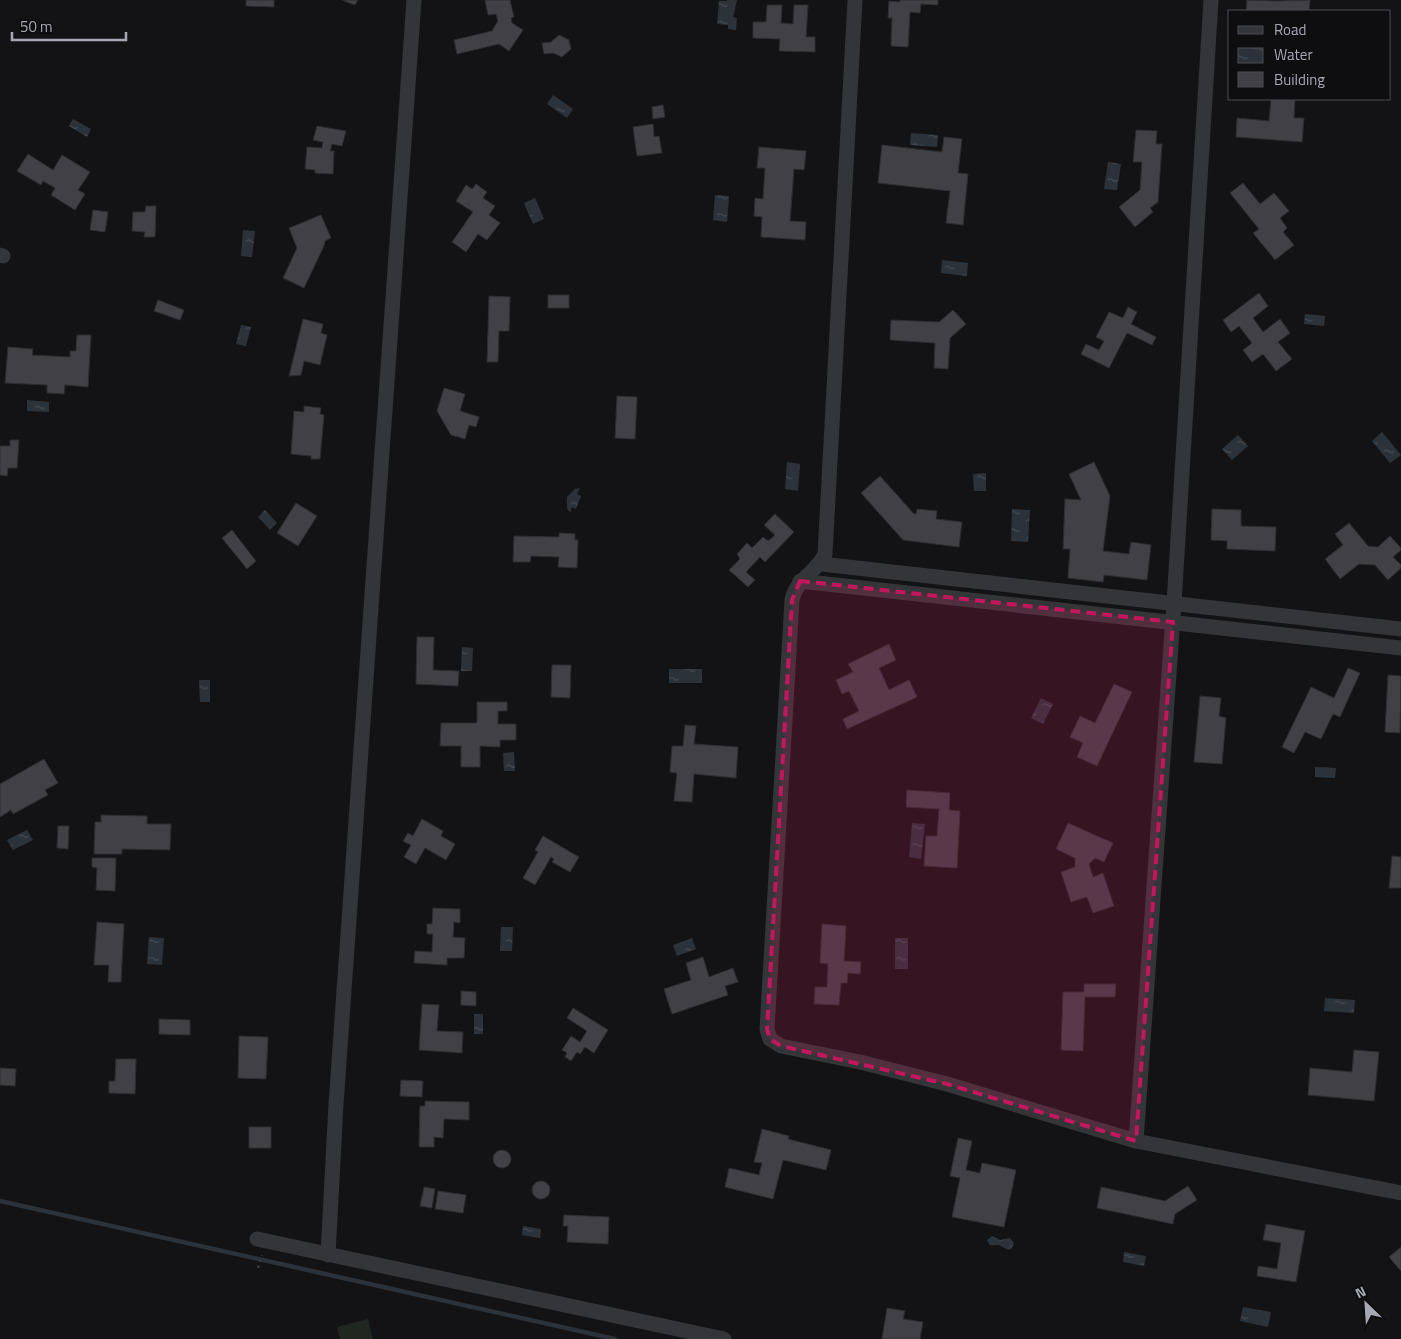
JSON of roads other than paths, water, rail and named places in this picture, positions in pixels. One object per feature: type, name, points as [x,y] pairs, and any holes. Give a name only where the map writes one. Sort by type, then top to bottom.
[{"type":"street","points":[[328,1255],[336,1104],[414,0]]},
{"type":"street","points":[[855,0],[826,544],[825,554],[820,564],[800,581],[794,591],[792,600],[767,1029],[770,1039],[781,1046],[860,1062],[947,1084],[1136,1141],[1401,1193]]},
{"type":"street","points":[[1136,1141],[1173,622],[1211,0]]},
{"type":"street","points":[[820,564],[1401,629]]},
{"type":"street","points":[[800,581],[1401,648]]},
{"type":"street","points":[[259,1246],[328,1255],[724,1339]]},
{"type":"water","points":[[737,0],[733,17],[737,18],[736,30],[728,29],[728,25],[717,24],[719,1]]},
{"type":"water","points":[[553,95],[573,109],[567,118],[547,104]]},
{"type":"water","points":[[73,119],[91,129],[87,137],[69,126]]},
{"type":"water","points":[[911,133],[938,135],[937,147],[910,145]]},
{"type":"water","points":[[1108,162],[1121,164],[1117,190],[1104,189]]},
{"type":"water","points":[[715,195],[729,196],[727,222],[713,220]]},
{"type":"water","points":[[535,198],[544,219],[533,224],[524,203]]},
{"type":"water","points":[[243,230],[255,231],[252,257],[241,256]]},
{"type":"water","points":[[942,260],[968,263],[967,276],[941,273]]},
{"type":"water","points":[[1305,314],[1325,316],[1324,326],[1304,324]]},
{"type":"water","points":[[241,325],[251,327],[246,346],[236,344]]},
{"type":"water","points":[[27,400],[49,402],[49,412],[27,411]]},
{"type":"water","points":[[1382,432],[1401,455],[1390,463],[1372,441]]},
{"type":"water","points":[[1238,435],[1248,446],[1232,460],[1222,449]]},
{"type":"water","points":[[787,462],[800,464],[798,491],[785,489]]},
{"type":"water","points":[[986,473],[986,491],[974,491],[973,474]]},
{"type":"water","points":[[580,488],[577,494],[581,496],[576,509],[572,507],[570,513],[567,508],[567,497],[575,489]]},
{"type":"water","points":[[1012,509],[1030,510],[1028,542],[1011,541]]},
{"type":"water","points":[[265,510],[277,523],[270,530],[258,517]]},
{"type":"water","points":[[462,647],[473,648],[472,671],[461,671]]},
{"type":"water","points":[[669,669],[702,669],[702,683],[669,683]]},
{"type":"water","points":[[199,680],[210,680],[210,702],[200,702]]},
{"type":"water","points":[[1041,698],[1053,704],[1043,724],[1031,718]]},
{"type":"water","points":[[514,752],[515,771],[504,771],[503,753]]},
{"type":"water","points":[[1315,767],[1336,768],[1335,778],[1315,777]]},
{"type":"water","points":[[912,823],[925,824],[921,859],[909,857]]},
{"type":"water","points":[[27,830],[33,840],[13,850],[7,840]]},
{"type":"water","points":[[501,927],[513,927],[512,951],[500,951]]},
{"type":"water","points":[[149,937],[164,938],[162,965],[147,964]]},
{"type":"water","points":[[692,938],[696,949],[677,956],[673,945]]},
{"type":"water","points":[[895,938],[908,938],[908,969],[895,969]]},
{"type":"water","points":[[1325,998],[1355,1000],[1354,1013],[1324,1011]]},
{"type":"water","points":[[474,1014],[483,1014],[483,1034],[474,1034]]},
{"type":"water","points":[[523,1226],[541,1229],[540,1238],[522,1235]]},
{"type":"water","points":[[992,1236],[1000,1240],[1010,1238],[1014,1243],[1009,1250],[998,1245],[990,1245],[987,1240]]},
{"type":"water","points":[[1124,1252],[1146,1256],[1144,1266],[1123,1262]]},
{"type":"water","points":[[1243,1307],[1271,1312],[1268,1327],[1240,1321]]},
{"type":"waterway","points":[[0,1201],[615,1339]]}]
